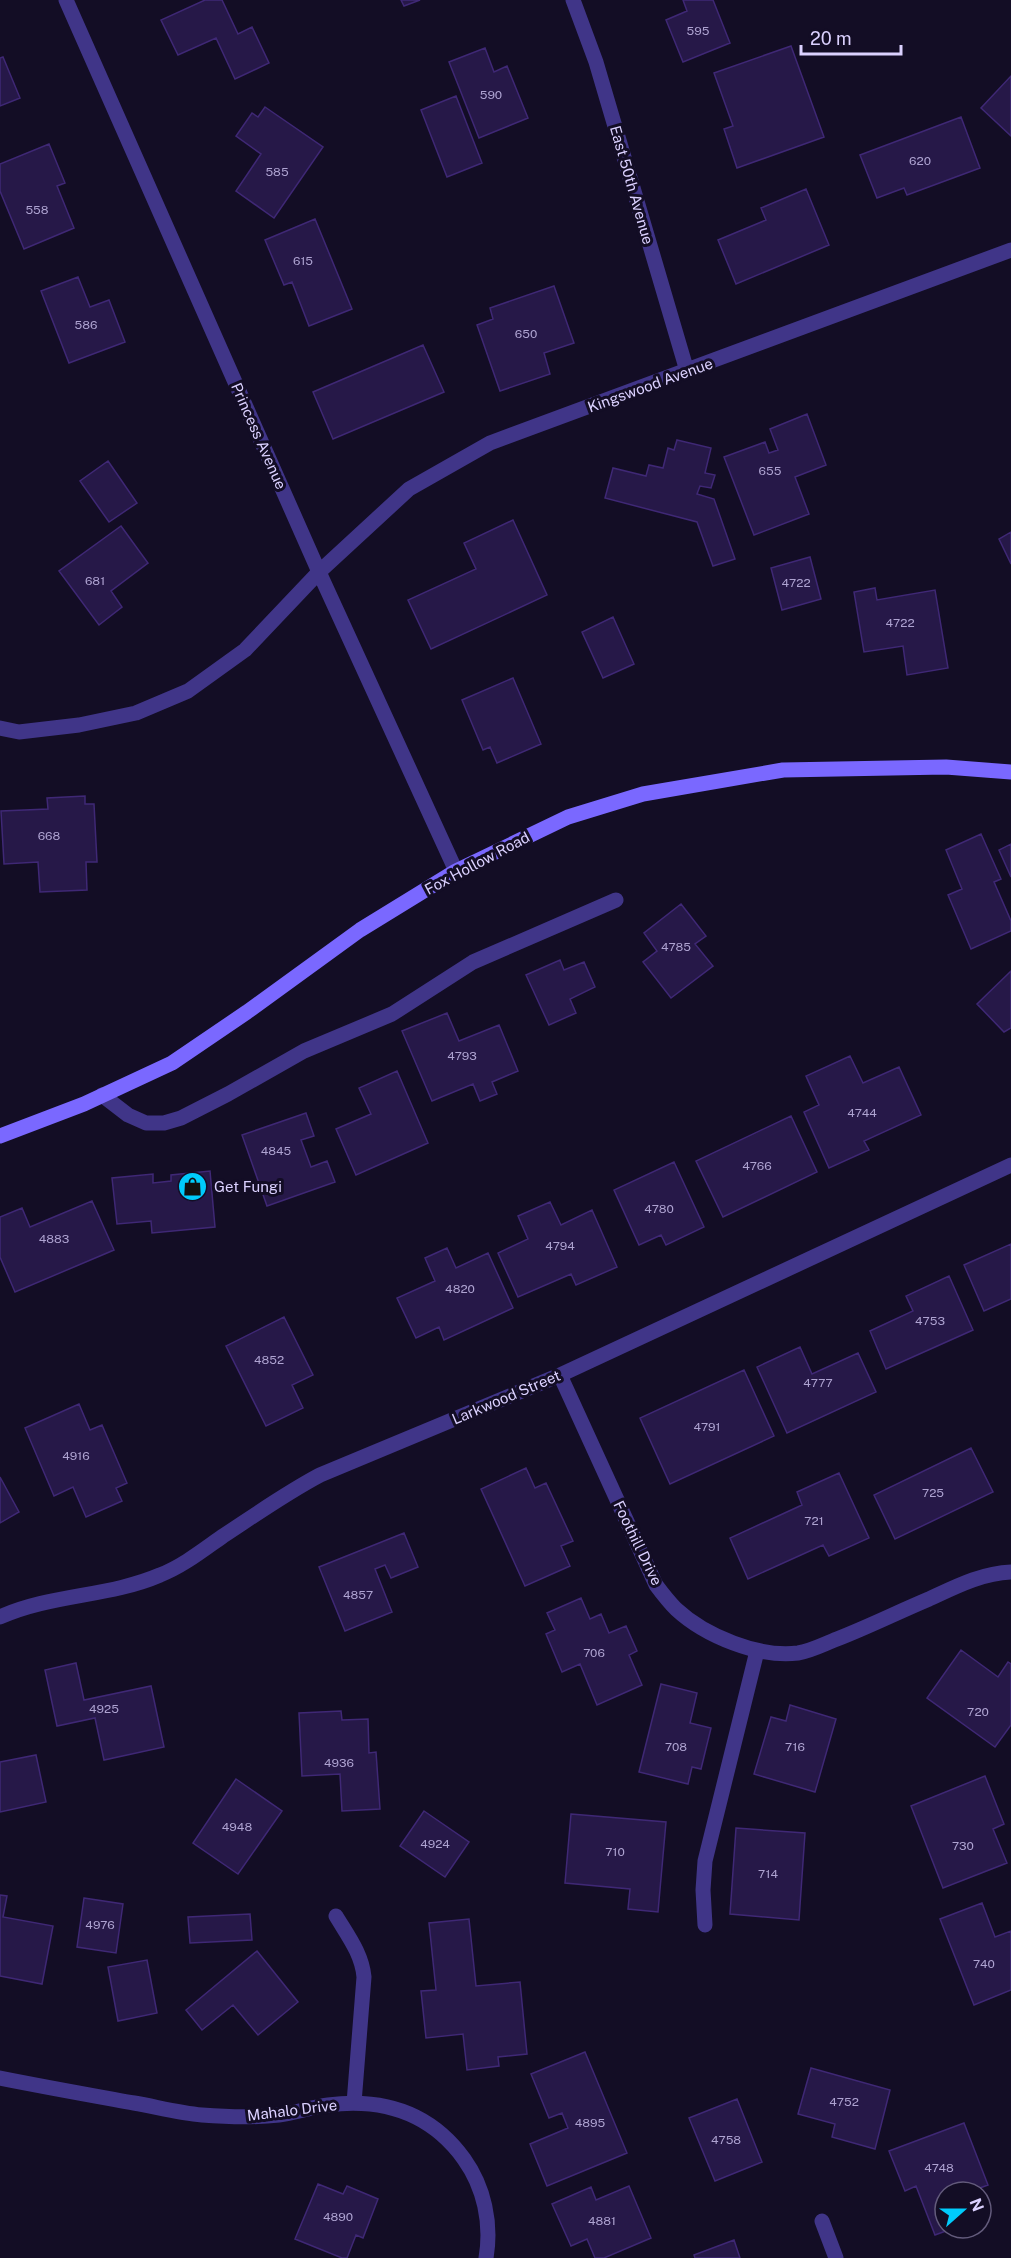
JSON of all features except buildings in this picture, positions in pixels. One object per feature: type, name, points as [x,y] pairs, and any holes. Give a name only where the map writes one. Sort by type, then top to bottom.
[{"type":"main road","name":"Fox Hollow Road","points":[[0,1136],[102,1095],[172,1062],[247,1012],[360,930],[456,871],[568,817],[643,794],[783,770],[946,767],[1011,772]]},
{"type":"street","name":"Princess Avenue","points":[[66,0],[319,572],[456,871]]},
{"type":"street","name":"East 50th Avenue","points":[[573,0],[596,62],[687,371]]},
{"type":"street","name":"Kingswood Avenue","points":[[0,728],[20,732],[79,725],[136,713],[188,691],[245,650],[319,572],[409,489],[490,443],[1011,250]]},
{"type":"street","points":[[102,1095],[128,1115],[146,1123],[164,1123],[181,1118],[304,1051],[392,1014],[473,962],[616,900]]},
{"type":"street","name":"Larkwood Street","points":[[0,1617],[35,1605],[138,1584],[163,1574],[190,1559],[284,1495],[320,1475],[560,1374],[1011,1165]]},
{"type":"street","name":"Foothill Drive","points":[[560,1374],[656,1585],[677,1610],[701,1627],[730,1642],[777,1654],[800,1653],[959,1585],[986,1576],[1011,1572]]},
{"type":"street","points":[[705,1925],[703,1890],[705,1861],[758,1651]]},
{"type":"street","points":[[336,1916],[363,1964],[364,1977],[354,2103]]},
{"type":"street","name":"Mahalo Drive","points":[[0,2078],[199,2114],[247,2117],[354,2103],[388,2106],[412,2113],[436,2129],[459,2153],[476,2176],[489,2234],[486,2258]]},
{"type":"street","points":[[822,2221],[836,2258]]},
{"type":"place","name":"Get Fungi","points":[[193,1186]]}]
